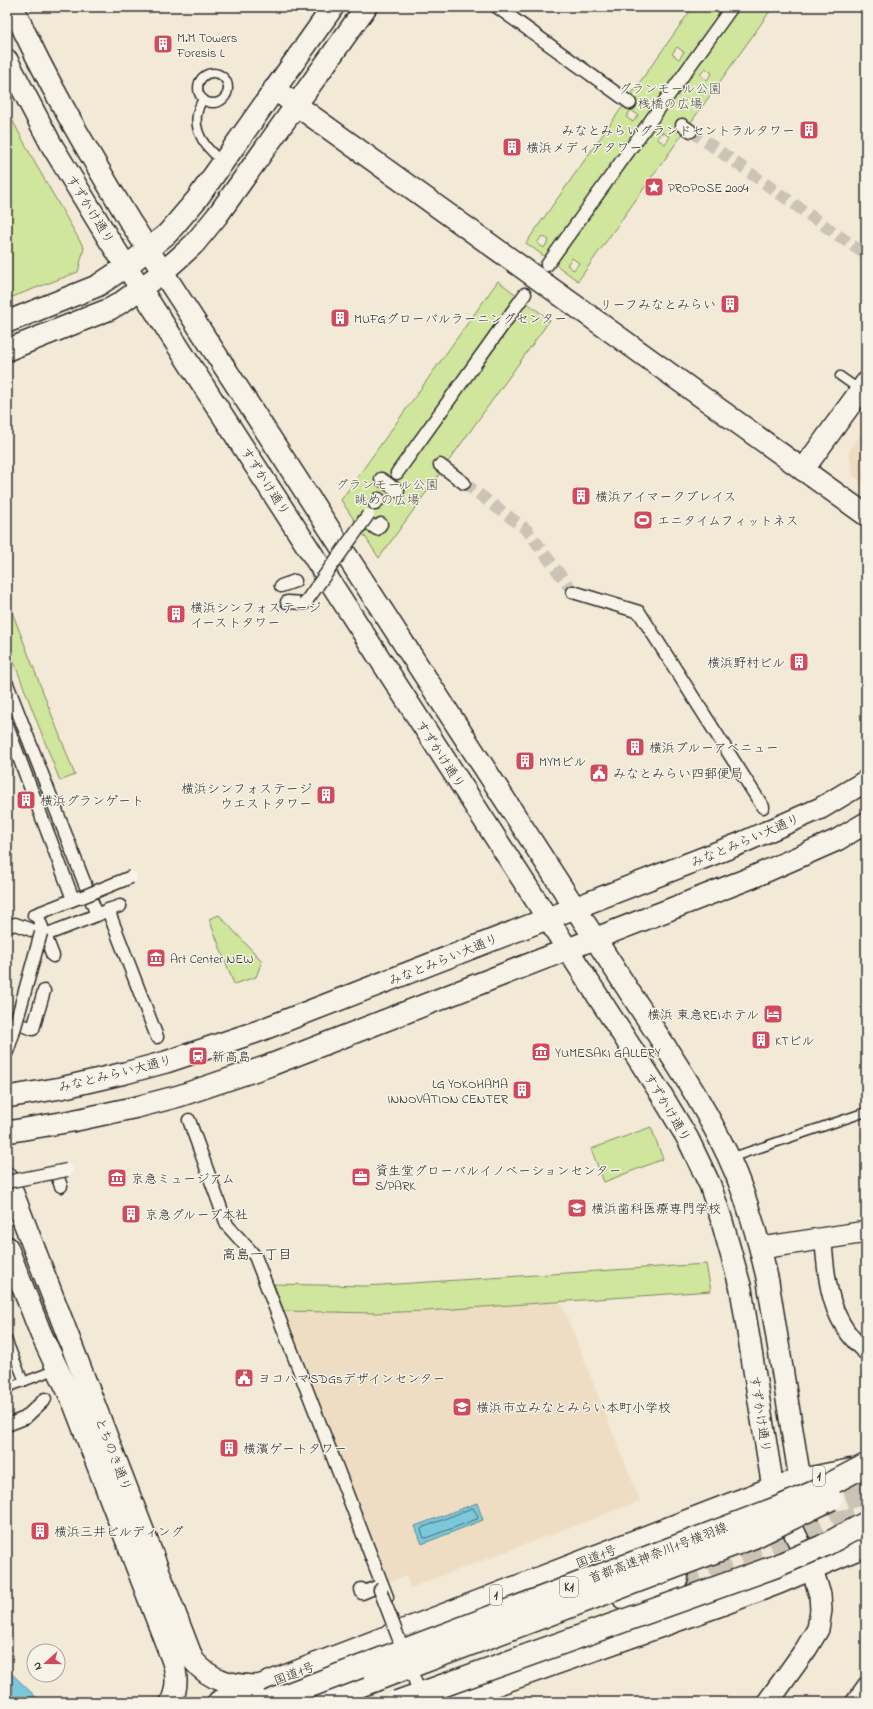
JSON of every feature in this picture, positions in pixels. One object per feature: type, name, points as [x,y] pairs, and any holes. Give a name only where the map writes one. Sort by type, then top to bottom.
[{"type":"highway","name":"国道1号","points":[[264,1697],[773,1488],[801,1480],[866,1466]]},
{"type":"highway","name":"首都高速神奈川1号横羽線","points":[[264,1697],[777,1508],[819,1490],[866,1466]]},
{"type":"highway","points":[[317,1702],[754,1537],[866,1480]]},
{"type":"highway","points":[[396,1702],[774,1567],[823,1546],[866,1523]]},
{"type":"highway","points":[[446,1702],[717,1606],[866,1546]]},
{"type":"highway","name":"国道1号","points":[[218,1702],[308,1694],[669,1558]]},
{"type":"highway","points":[[344,1702],[677,1578]]},
{"type":"highway","points":[[357,1702],[557,1636],[638,1616]]},
{"type":"street","name":"すずかけ通り","points":[[13,7],[35,56],[75,130],[149,250],[594,939]]},
{"type":"street","points":[[7,322],[97,286],[149,250],[178,223],[197,199],[333,7]]},
{"type":"street","points":[[7,350],[110,309],[163,272],[194,244],[217,216],[366,7]]},
{"type":"street","points":[[497,7],[630,103]]},
{"type":"street","points":[[547,265],[732,7]]},
{"type":"street","name":"すずかけ通り","points":[[7,60],[51,144],[127,266],[667,1104],[688,1139],[710,1185],[722,1218],[741,1289],[773,1488],[812,1569]]},
{"type":"street","points":[[274,89],[866,515]]},
{"type":"street","points":[[391,483],[526,294]]},
{"type":"street","points":[[803,470],[863,386]]},
{"type":"street","points":[[440,465],[464,483]]},
{"type":"street","points":[[287,602],[304,603],[366,517],[377,529],[381,524]]},
{"type":"street","points":[[281,586],[295,581]]},
{"type":"street","points":[[573,592],[639,612],[764,807]]},
{"type":"street","points":[[7,684],[102,913],[157,1037]]},
{"type":"street","points":[[7,726],[77,898]]},
{"type":"street","name":"みなとみらい大通り","points":[[7,1097],[61,1088],[126,1073],[166,1062],[256,1032],[739,844],[821,808],[866,781]]},
{"type":"street","points":[[7,1132],[137,1108],[187,1094],[268,1066],[753,877],[837,840],[866,823]]},
{"type":"street","points":[[35,915],[131,877]]},
{"type":"street","points":[[7,927],[14,924],[45,935],[120,906]]},
{"type":"street","points":[[35,915],[53,956]]},
{"type":"street","points":[[7,1052],[41,932],[35,915]]},
{"type":"street","points":[[594,939],[692,1089],[714,1127],[729,1159],[761,1248],[801,1480],[812,1569],[820,1595],[821,1610],[818,1629],[806,1649],[768,1702]]},
{"type":"street","points":[[14,1029],[33,1029],[41,1014],[44,991]]},
{"type":"street","points":[[189,1120],[227,1225],[255,1256],[389,1604]]},
{"type":"street","points":[[7,1182],[62,1172],[61,1186]]},
{"type":"street","name":"とちのき通り","points":[[7,1178],[181,1655],[176,1670],[175,1692],[171,1702]]},
{"type":"street","points":[[748,1209],[771,1231],[789,1240],[798,1242]]},
{"type":"street","points":[[761,1248],[866,1232]]},
{"type":"street","points":[[823,1238],[827,1285],[832,1303],[840,1320],[854,1342],[866,1352]]},
{"type":"street","name":"とちのき通り","points":[[7,1247],[41,1334],[74,1404],[181,1655],[214,1678],[236,1685],[264,1697]]},
{"type":"street","points":[[7,1425],[25,1418],[45,1399]]},
{"type":"street","points":[[361,1589],[362,1593],[379,1586],[381,1589],[423,1702]]},
{"type":"street","points":[[854,1702],[866,1685]]},
{"type":"lane","points":[[203,99],[198,107],[195,118],[197,127],[205,145],[223,162]]},
{"type":"lane","points":[[840,376],[863,386]]},
{"type":"lane","points":[[729,1159],[866,1112]]},
{"type":"lane","points":[[7,1339],[24,1382]]},
{"type":"lane","points":[[7,1388],[57,1369]]},
{"type":"shaded area","points":[[866,427],[866,485],[853,476],[849,451]]},
{"type":"shaded area","name":"横浜市立みなとみらい本町小学校","points":[[561,1302],[640,1501],[410,1588],[406,1576],[389,1582],[284,1311],[373,1313]]},
{"type":"green space","name":"グランモール公園 桟橋の広場","points":[[693,7],[773,7],[578,281],[526,243]],"holes":[[[677,47],[684,52],[679,59],[672,54]],[[705,68],[712,73],[707,80],[700,75]],[[631,110],[638,115],[633,122],[626,117]],[[662,132],[670,137],[665,144],[657,139]],[[542,236],[549,240],[544,248],[537,243]],[[572,258],[579,263],[574,270],[567,265]]]},
{"type":"green space","points":[[7,110],[35,163],[84,248],[78,272],[7,299]]},
{"type":"green space","name":"グランモール公園 眺めの広場","points":[[498,281],[550,320],[379,558],[341,500]]},
{"type":"green space","points":[[7,599],[75,775],[60,781],[7,644]]},
{"type":"green space","points":[[219,915],[262,961],[256,977],[234,984],[209,919]]},
{"type":"green space","points":[[651,1127],[663,1159],[604,1182],[591,1149]]},
{"type":"green space","points":[[706,1264],[711,1291],[426,1311],[373,1313],[284,1311],[274,1284],[366,1286]]},
{"type":"water","points":[[477,1503],[483,1520],[422,1544],[415,1526]]},
{"type":"water","points":[[7,1669],[41,1702],[7,1702]]},
{"type":"tunnel","points":[[691,131],[866,255]]},
{"type":"tunnel","points":[[464,483],[527,530],[573,592]]},
{"type":"tunnel","points":[[814,1508],[866,1493]]},
{"type":"tunnel","points":[[677,1578],[841,1521],[866,1516]]},
{"type":"place","name":"M.M Towers Foresis L","points":[[163,44]]},
{"type":"place","name":"みなとみらいグランドセントラルタワー","points":[[809,130]]},
{"type":"place","name":"横浜メディアタワー","points":[[512,147]]},
{"type":"place","name":"PROPOSE 2004","points":[[654,187]]},
{"type":"place","name":"リーフみなとみらい","points":[[730,304]]},
{"type":"place","name":"MUFGグローバルラーニングセンター","points":[[340,318]]},
{"type":"place","name":"横浜アイマークプレイス","points":[[581,496]]},
{"type":"place","name":"エニタイムフィットネス","points":[[643,520]]},
{"type":"place","name":"横浜シンフォステージ イーストタワー","points":[[176,614]]},
{"type":"place","name":"横浜野村ビル","points":[[799,662]]},
{"type":"place","name":"横浜ブルーアベニュー","points":[[635,747]]},
{"type":"place","name":"MYMビル","points":[[525,761]]},
{"type":"place","name":"みなとみらい四郵便局","points":[[599,773]]},
{"type":"place","name":"横浜シンフォステージ ウエストタワー","points":[[326,795]]},
{"type":"place","name":"横浜グランゲート","points":[[26,800]]},
{"type":"place","name":"Art Center NEW","points":[[156,958]]},
{"type":"place","name":"横浜 東急REIホテル","points":[[773,1014]]},
{"type":"place","name":"KTビル","points":[[761,1040]]},
{"type":"place","name":"YUMESAKI GALLERY","points":[[541,1052]]},
{"type":"place","name":"新高島","points":[[198,1056]]},
{"type":"place","name":"LG YOKOHAMA INNOVATION CENTER","points":[[522,1090]]},
{"type":"place","name":"資生堂グローバルイノベーションセンター S/PARK","points":[[361,1177]]},
{"type":"place","name":"京急ミュージアム","points":[[117,1178]]},
{"type":"place","name":"横浜歯科医療専門学校","points":[[577,1208]]},
{"type":"place","name":"京急グループ本社","points":[[131,1214]]},
{"type":"place","name":"ヨコハマSDGsデザインセンター","points":[[244,1378]]},
{"type":"place","name":"横浜市立みなとみらい本町小学校","points":[[462,1407]]},
{"type":"place","name":"横濱ゲートタワー","points":[[229,1448]]},
{"type":"place","name":"横浜三井ビルディング","points":[[40,1531]]},
{"type":"district","name":"高島一丁目","points":[[257,1254]]}]
